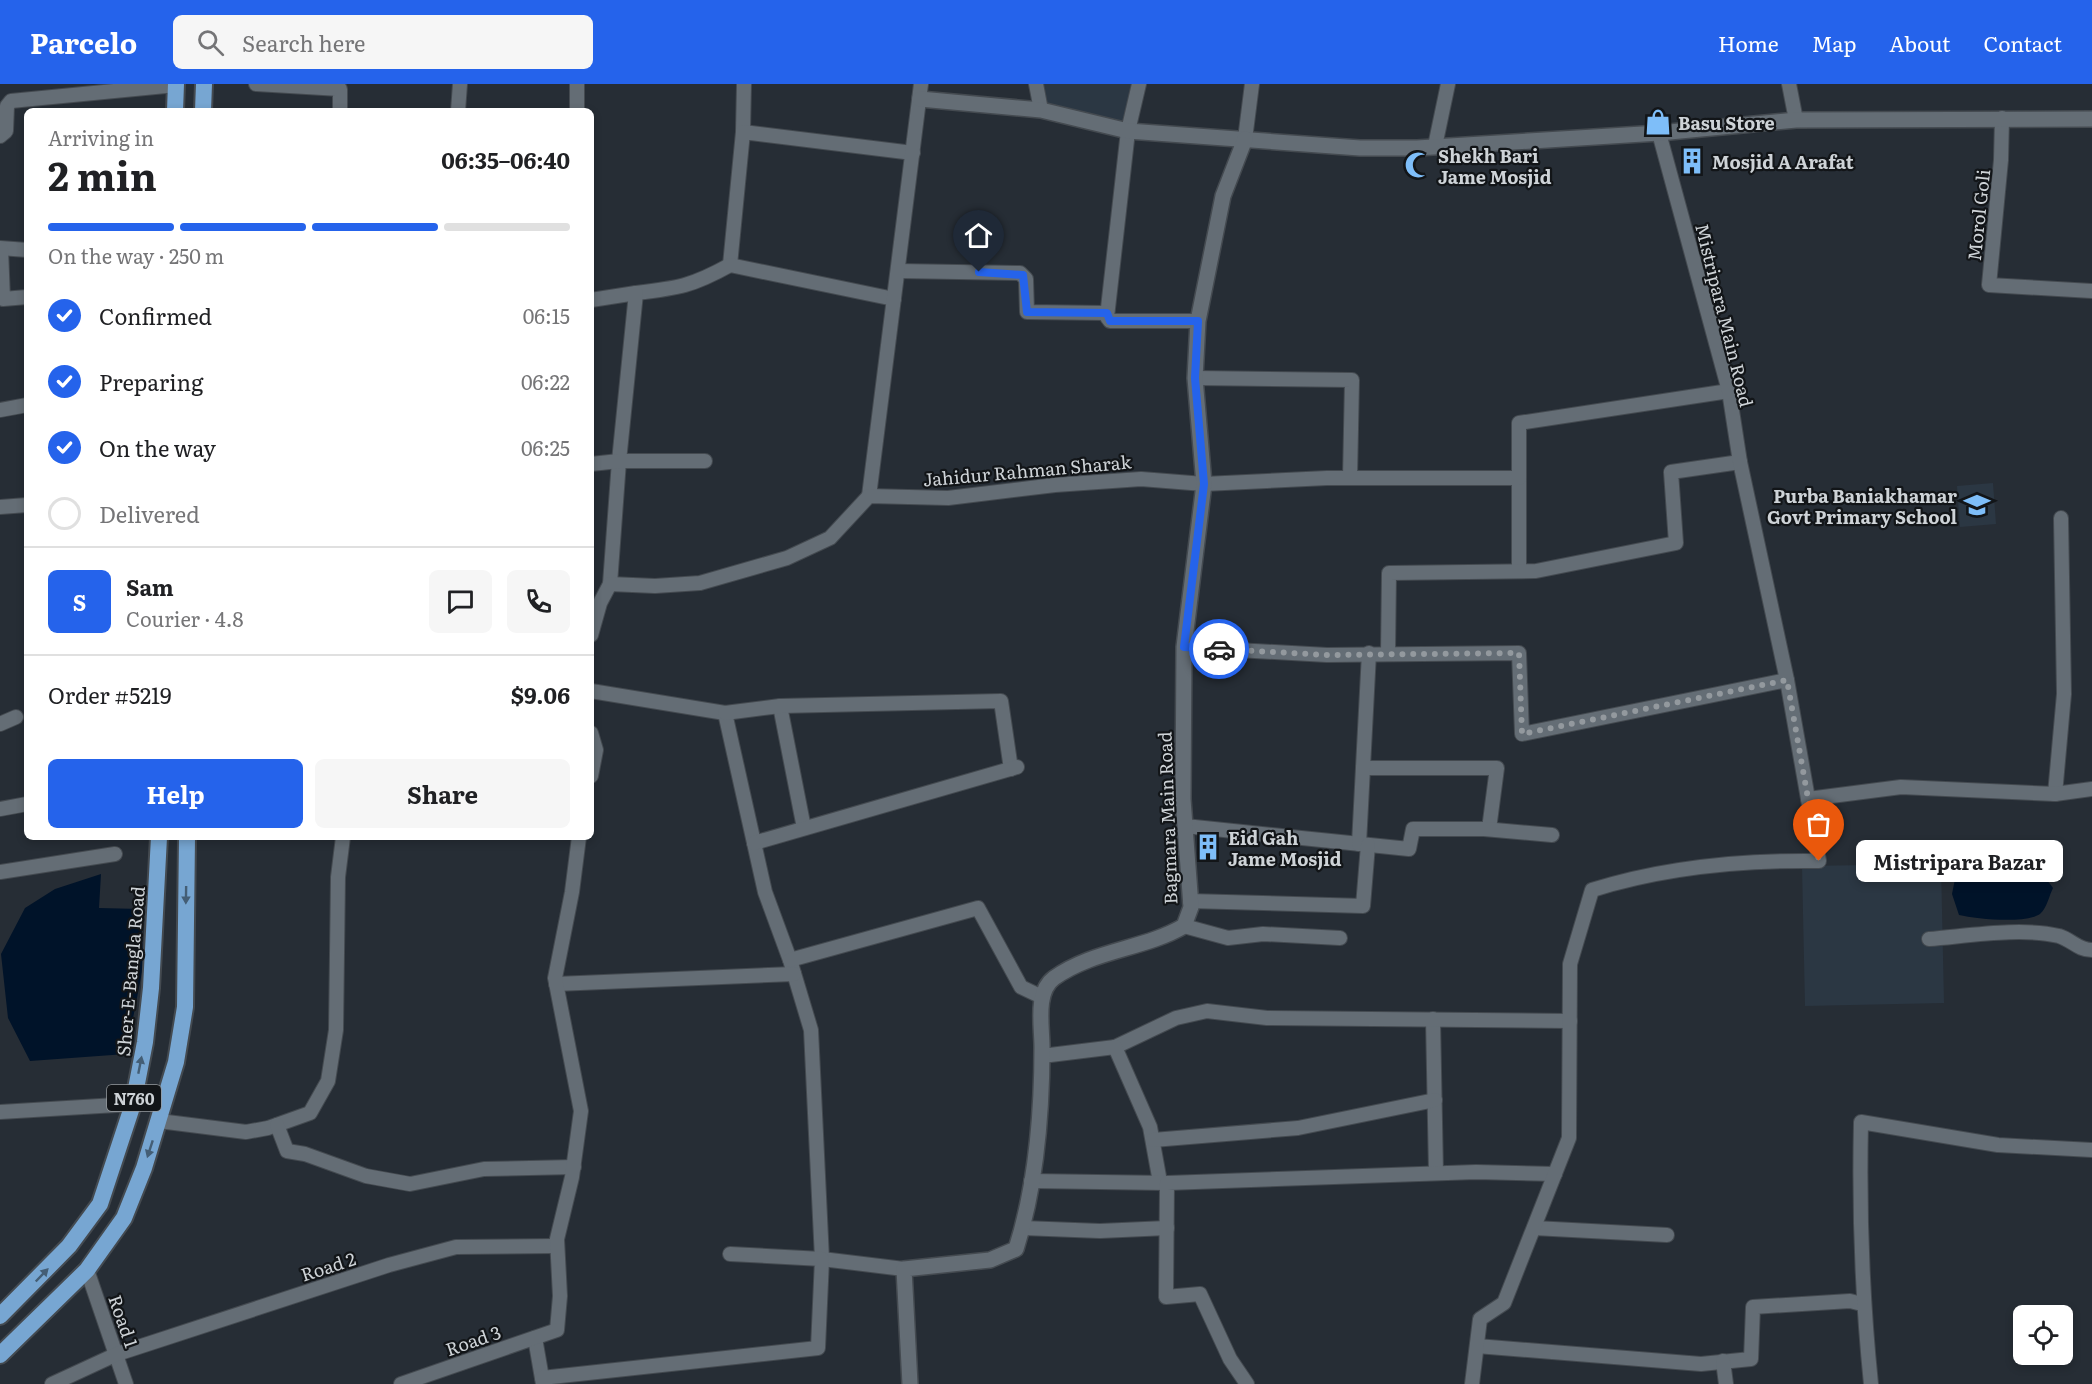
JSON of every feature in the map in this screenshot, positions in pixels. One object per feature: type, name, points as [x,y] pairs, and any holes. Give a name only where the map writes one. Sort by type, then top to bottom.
[{"type":"highway","points":[[175,108],[176,84]]},
{"type":"highway","points":[[203,108],[204,84]]},
{"type":"highway","name":"Sher-E-Bangla Road","points":[[0,1316],[69,1246],[100,1204],[133,1104],[145,1042],[151,988],[159,840]]},
{"type":"highway","name":"N760","points":[[1,1353],[87,1270],[124,1218],[159,1121],[176,1062],[185,1007],[187,840]]},
{"type":"highway","points":[[159,866],[187,867]]},
{"type":"street","points":[[0,136],[6,131],[7,106],[11,101],[176,84]]},
{"type":"street","points":[[256,84],[343,86],[340,108]]},
{"type":"street","points":[[458,108],[460,84]]},
{"type":"street","points":[[577,84],[577,108]]},
{"type":"street","points":[[730,265],[743,132],[744,84]]},
{"type":"street","points":[[1036,84],[1041,110]]},
{"type":"street","points":[[1139,84],[1128,131],[1107,313],[1110,321],[1198,321]]},
{"type":"street","points":[[1245,139],[1252,84]]},
{"type":"street","points":[[1435,147],[1448,84]]},
{"type":"street","points":[[1789,84],[1796,120]]},
{"type":"street","points":[[610,584],[655,586],[700,583],[787,558],[830,538],[869,496],[920,92],[1041,110],[1128,131],[1360,148],[1435,147],[1659,133],[1796,120],[2092,119]]},
{"type":"street","name":"Morol Goli","points":[[2001,118],[2001,160],[1989,285],[2092,291]]},
{"type":"street","points":[[743,132],[913,153]]},
{"type":"street","name":"Mistripara Main Road","points":[[1570,1021],[1570,964],[1592,890],[1623,880],[1695,868],[1759,860],[1819,861],[1787,680],[1740,462],[1729,391],[1659,133]]},
{"type":"street","name":"Bagmara Main Road","points":[[1042,998],[1052,979],[1084,962],[1127,945],[1166,937],[1184,926],[1190,901],[1185,826],[1184,647],[1204,484],[1195,378],[1198,321],[1223,196],[1245,139]]},
{"type":"street","points":[[24,249],[0,249],[3,299],[24,297]]},
{"type":"street","points":[[594,300],[681,288],[698,283],[730,265],[894,298]]},
{"type":"street","points":[[898,271],[1020,273],[1026,279],[1027,312],[1107,313]]},
{"type":"street","points":[[594,624],[600,603],[610,584],[619,461],[636,293]]},
{"type":"street","points":[[1195,378],[1352,380],[1350,478]]},
{"type":"street","points":[[1519,571],[1519,423],[1729,391]]},
{"type":"street","points":[[0,410],[24,406]]},
{"type":"street","points":[[594,464],[619,461],[705,461]]},
{"type":"street","points":[[1388,654],[1389,573],[1536,571],[1676,543],[1671,472],[1740,462]]},
{"type":"street","name":"Jahidur Rahman Sharak","points":[[869,496],[948,498],[1056,485],[1141,479],[1204,484],[1350,478],[1519,478]]},
{"type":"street","points":[[0,507],[24,505]]},
{"type":"street","points":[[2055,794],[2064,694],[2061,518]]},
{"type":"street","points":[[1184,647],[1327,655],[1519,653],[1522,734],[1787,680]]},
{"type":"street","points":[[1190,901],[1363,906],[1363,768],[1369,653]]},
{"type":"street","points":[[594,691],[725,713],[780,706],[1001,701],[1014,768],[754,843]]},
{"type":"street","points":[[780,706],[804,828]]},
{"type":"street","points":[[535,1338],[542,1381],[818,1348],[822,1259],[811,1030],[792,967],[765,892],[725,713]]},
{"type":"street","points":[[0,724],[16,717]]},
{"type":"street","points":[[594,743],[596,750],[594,760]]},
{"type":"street","points":[[1363,768],[1497,768],[1489,829]]},
{"type":"street","points":[[1808,799],[1901,787],[2055,794],[2092,789]]},
{"type":"street","points":[[0,809],[24,805]]},
{"type":"street","points":[[1185,826],[1409,849],[1413,829],[1489,829],[1552,835]]},
{"type":"street","points":[[159,1121],[246,1132],[277,1125],[310,1113],[328,1081],[336,1030],[338,877],[343,840]]},
{"type":"street","points":[[557,1246],[574,1167],[581,1111],[556,984],[579,840]]},
{"type":"street","points":[[0,872],[115,854]]},
{"type":"street","points":[[556,984],[792,967],[978,908],[1021,987],[1042,998],[1042,1056],[1031,1181],[1023,1227],[1016,1249],[990,1260],[904,1269],[822,1259],[730,1254]]},
{"type":"street","points":[[1184,926],[1228,938],[1263,934],[1340,939]]},
{"type":"street","points":[[1929,939],[2012,932],[2058,936],[2071,941],[2078,948],[2092,950]]},
{"type":"street","points":[[1042,1056],[1115,1047],[1176,1018],[1207,1011],[1267,1018],[1570,1021],[1569,1138],[1504,1303],[1480,1319],[1472,1384]]},
{"type":"street","points":[[1433,1019],[1436,1173]]},
{"type":"street","points":[[1115,1047],[1150,1127],[1163,1183],[1167,1228],[1166,1297],[1200,1294],[1230,1359],[1247,1384]]},
{"type":"street","points":[[1153,1140],[1298,1128],[1435,1100]]},
{"type":"street","points":[[0,1112],[133,1104]]},
{"type":"street","points":[[1871,1384],[1862,1304],[1859,1210],[1861,1122],[1998,1145],[2092,1150]]},
{"type":"street","points":[[277,1125],[287,1151],[305,1154],[366,1176],[410,1184],[484,1169],[574,1167]]},
{"type":"street","points":[[1031,1181],[1163,1183],[1436,1173],[1555,1174]]},
{"type":"street","points":[[1023,1227],[1100,1231],[1167,1228]]},
{"type":"street","points":[[1534,1228],[1667,1235]]},
{"type":"street","name":"Road 3","points":[[401,1384],[557,1330],[560,1296],[557,1246]]},
{"type":"street","name":"Road 2","points":[[52,1384],[117,1354],[389,1265],[456,1248],[557,1246]]},
{"type":"street","points":[[904,1269],[910,1384]]},
{"type":"street","name":"Road 1","points":[[87,1270],[126,1384]]},
{"type":"street","points":[[1477,1346],[1701,1364],[1751,1359],[1753,1306],[1850,1301],[1862,1304]]},
{"type":"street","points":[[1723,1361],[1726,1384]]},
{"type":"shaded area","points":[[1043,84],[1134,84],[1127,122],[1043,105]]},
{"type":"shaded area","name":"Purba Baniakhamar Govt Primary School","points":[[1993,483],[1996,524],[1960,527],[1957,486]]},
{"type":"shaded area","points":[[1941,864],[1944,1003],[1805,1006],[1802,866]]},
{"type":"water","points":[[2008,864],[2034,870],[2053,888],[2040,914],[2012,920],[1959,915],[1952,894],[1956,874],[1969,868]]},
{"type":"water","points":[[101,874],[99,908],[141,909],[143,967],[126,1054],[30,1061],[8,1018],[1,954],[25,908],[55,889]]},
{"type":"way so far","points":[[1219,649],[1327,655],[1519,653],[1522,734],[1787,680],[1819,861]]},
{"type":"place","name":"Basu Store","points":[[1658,122]]},
{"type":"place","name":"Mosjid A Arafat","points":[[1692,161]]},
{"type":"place","name":"Shekh Bari Jame Mosjid","points":[[1418,165]]},
{"type":"place","name":"Purba Baniakhamar Govt Primary School","points":[[1977,505]]},
{"type":"place","name":"Eid Gah Jame Mosjid","points":[[1208,847]]},
{"type":"place","name":"Mistripara Bazar","points":[[1819,861]]},
{"type":"route","points":[[979,272],[1023,275],[1026,279],[1026,308],[1027,312],[1031,313],[1107,313],[1110,321],[1198,321],[1195,378],[1204,484],[1184,647],[1219,649]]}]
